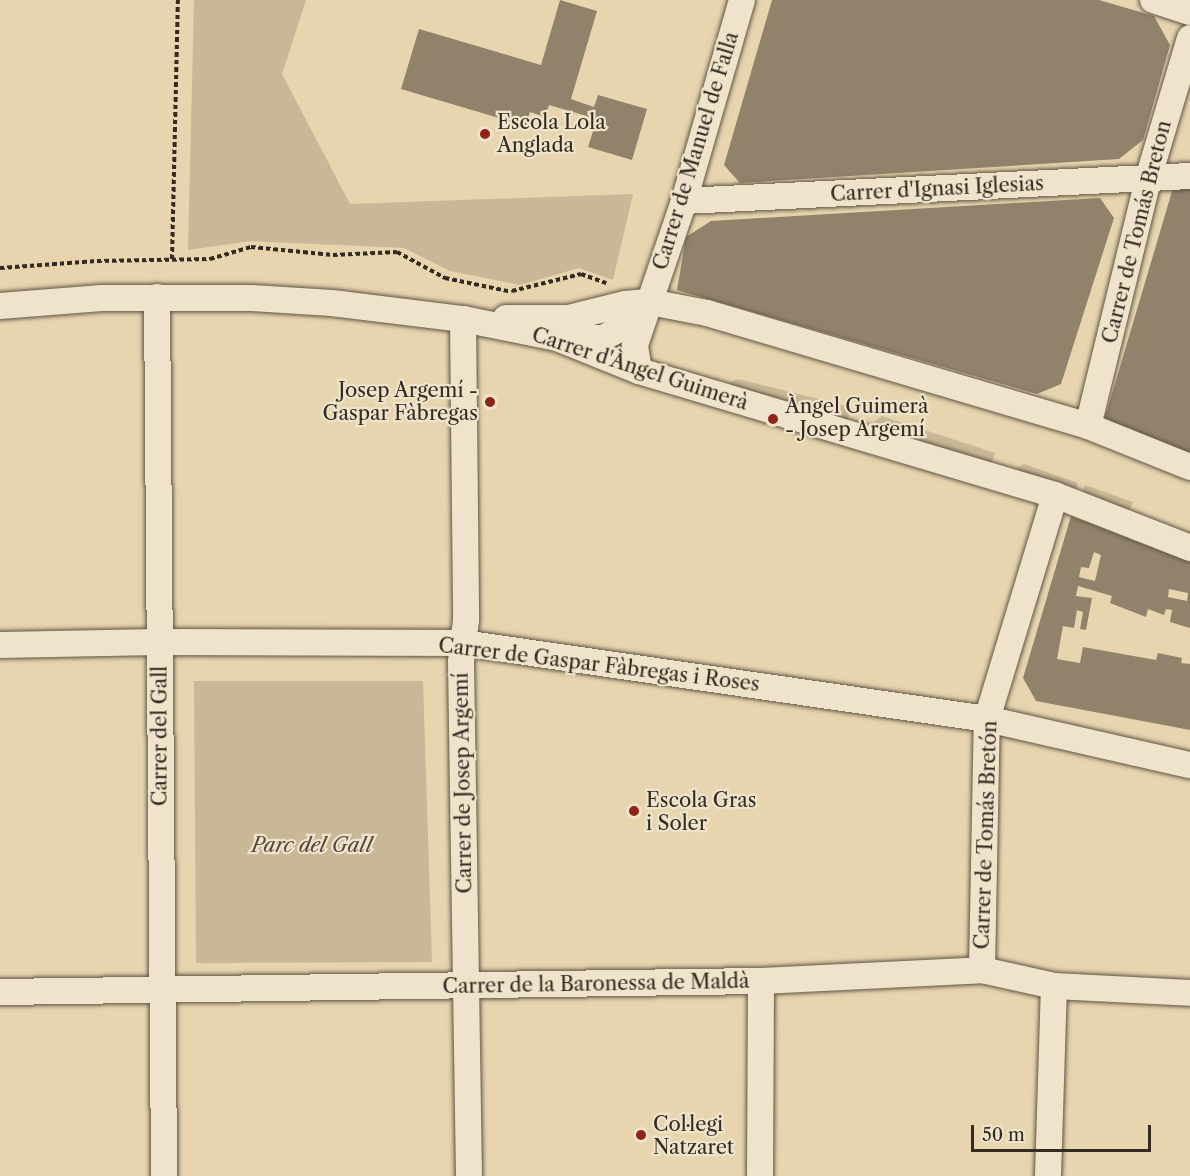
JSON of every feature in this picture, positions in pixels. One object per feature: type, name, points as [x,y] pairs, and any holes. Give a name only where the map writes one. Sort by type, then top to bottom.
[{"type":"street","name":"Carrer de Manuel de Falla","points":[[639,371],[635,345],[684,201],[742,0]]},
{"type":"street","points":[[1153,0],[1190,12]]},
{"type":"street","name":"Carrer de Tomás Breton","points":[[1088,426],[1148,179],[1190,38]]},
{"type":"street","name":"Carrer d'Ignasi Iglesias","points":[[684,201],[1190,176]]},
{"type":"street","name":"Carrer d'Àngel Guimerà","points":[[0,306],[157,297],[332,303],[464,319],[557,338],[639,371],[1055,495],[1190,548]]},
{"type":"street","name":"Carrer del Gall","points":[[157,297],[164,1176]]},
{"type":"street","name":"Carrer de Manuel de Falla","points":[[557,338],[603,338],[621,328],[650,302]]},
{"type":"street","name":"Carrer d'Àngel Guimerà","points":[[464,319],[568,318],[624,304],[650,302],[707,313],[1088,426],[1190,467]]},
{"type":"street","name":"Carrer de Josep Argemí","points":[[464,319],[463,644],[465,986],[469,1176]]},
{"type":"street","name":"Carrer de Tomás Bretón","points":[[982,970],[987,719],[1055,495]]},
{"type":"street","name":"Carrer de Gaspar Fàbregas i Roses","points":[[0,645],[159,642],[463,644],[987,719],[1190,765]]},
{"type":"street","name":"Carrer de la Baronessa de Maldà","points":[[0,992],[761,981],[982,970],[1054,986],[1190,993]]},
{"type":"street","points":[[760,1176],[761,981]]},
{"type":"street","points":[[1048,1176],[1054,986]]},
{"type":"path","points":[[172,260],[178,0]]},
{"type":"path","points":[[0,268],[210,259],[251,247],[333,255],[397,252],[446,279],[512,291],[581,274],[609,284]]},
{"type":"green space","points":[[194,0],[306,0],[282,74],[350,204],[633,194],[613,280],[579,268],[520,285],[450,271],[404,248],[251,241],[188,250]]},
{"type":"green space","points":[[738,379],[851,407],[846,426],[719,388]]},
{"type":"green space","points":[[882,416],[995,453],[990,468],[861,431]]},
{"type":"green space","points":[[1024,464],[1078,483],[1075,495],[1007,473]]},
{"type":"green space","points":[[1085,485],[1133,502],[1128,515],[1081,497]]},
{"type":"green space","name":"Parc del Gall","points":[[194,681],[423,681],[432,962],[196,963]]},
{"type":"building","points":[[560,0],[597,11],[571,99],[594,107],[598,95],[647,109],[632,160],[588,147],[597,119],[549,105],[545,117],[530,112],[526,126],[401,89],[419,29],[541,65]]},
{"type":"building","points":[[772,0],[1099,0],[1154,16],[1170,45],[1143,140],[1119,159],[740,183],[724,165]]},
{"type":"building","points":[[1190,187],[1190,455],[1104,421],[1173,188]]},
{"type":"building","points":[[1100,198],[1114,218],[1061,384],[1037,394],[677,290],[686,237],[711,221]]},
{"type":"building","points":[[1071,516],[1190,562],[1190,628],[1170,622],[1172,610],[1166,609],[1164,615],[1148,609],[1146,617],[1110,603],[1112,596],[1078,586],[1076,596],[1092,598],[1086,630],[1080,629],[1083,612],[1077,610],[1074,628],[1063,626],[1057,659],[1080,663],[1083,647],[1156,660],[1158,653],[1182,658],[1181,663],[1190,664],[1190,730],[1036,701],[1023,678]],"holes":[[[1094,552],[1101,555],[1095,581],[1079,577],[1081,567],[1089,568]],[[1169,589],[1188,593],[1187,601],[1168,597]]]},
{"type":"place","name":"Escola Lola Anglada","points":[[485,134]]},
{"type":"place","name":"Josep Argemí - Gaspar Fàbregas","points":[[490,402]]},
{"type":"place","name":"Àngel Guimerà - Josep Argemí","points":[[773,419]]},
{"type":"place","name":"Escola Gras i Soler","points":[[634,811]]},
{"type":"place","name":"Col·legi Natzaret","points":[[641,1135]]}]
